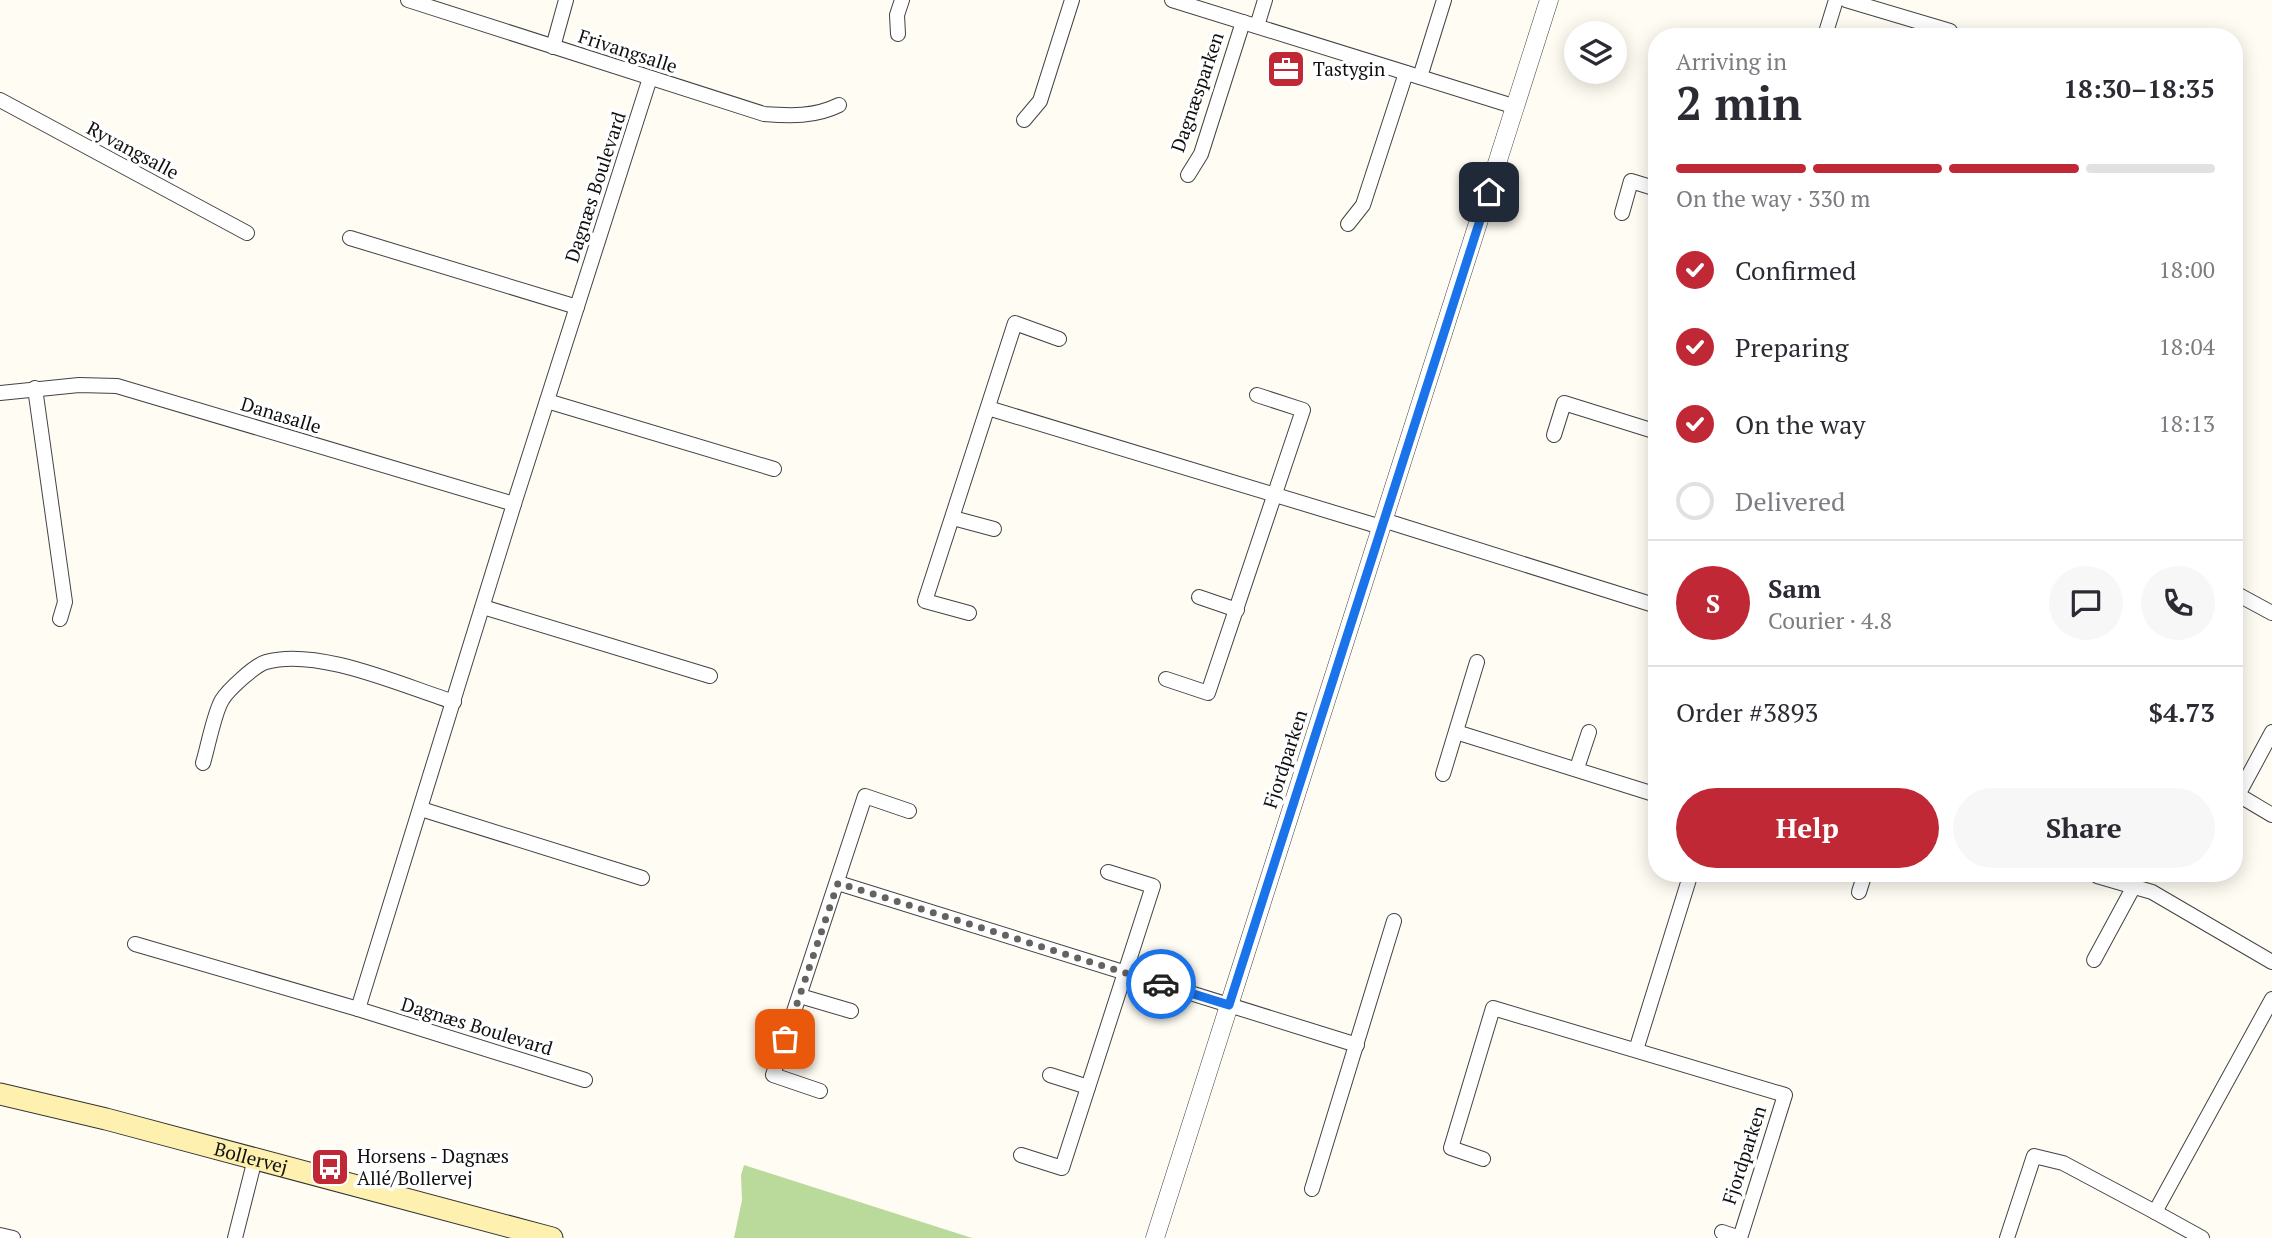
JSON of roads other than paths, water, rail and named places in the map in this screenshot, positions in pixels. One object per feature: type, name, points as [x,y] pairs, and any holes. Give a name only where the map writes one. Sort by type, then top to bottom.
[{"type":"main road","name":"Bollervej","points":[[0,1086],[71,1111]]},
{"type":"main road","name":"Bollervej","points":[[0,1094],[552,1238]]},
{"type":"street","name":"Frivangsalle","points":[[408,0],[764,114],[796,116],[825,112],[839,105]]},
{"type":"street","points":[[553,47],[566,0]]},
{"type":"street","points":[[898,34],[897,15],[902,0]]},
{"type":"street","points":[[1024,120],[1040,101],[1072,0]]},
{"type":"street","name":"Dagnæsparken","points":[[1172,0],[1516,107]]},
{"type":"street","name":"Dagnæsparken","points":[[1188,175],[1201,154],[1250,24],[1265,0]]},
{"type":"street","points":[[1348,224],[1363,205],[1444,0]]},
{"type":"street","points":[[1516,107],[1549,0]]},
{"type":"street","points":[[1827,28],[1836,0]]},
{"type":"street","points":[[1846,0],[1940,28]]},
{"type":"street","name":"Dagnæs Boulevard","points":[[358,1009],[514,504],[650,78]]},
{"type":"street","name":"Ryvangsalle","points":[[0,100],[247,233]]},
{"type":"street","name":"Fjordparken","points":[[1155,1238],[1516,107]]},
{"type":"street","points":[[1622,213],[1631,181],[1648,186]]},
{"type":"street","points":[[350,238],[577,307]]},
{"type":"street","points":[[969,613],[925,601],[1015,323],[1059,339]]},
{"type":"street","name":"Danasalle","points":[[0,393],[79,384],[117,386],[514,504]]},
{"type":"street","points":[[35,388],[65,602],[60,619]]},
{"type":"street","points":[[1166,679],[1208,693],[1276,495],[1303,410],[1257,395]]},
{"type":"street","points":[[547,401],[774,469]]},
{"type":"street","points":[[1554,435],[1564,404],[1648,429]]},
{"type":"street","points":[[988,408],[1648,603]]},
{"type":"street","points":[[953,518],[994,529]]},
{"type":"street","points":[[1199,597],[1237,610]]},
{"type":"street","points":[[2243,597],[2272,613]]},
{"type":"street","points":[[483,607],[710,676]]},
{"type":"street","points":[[204,762],[221,701],[263,663],[289,658],[336,664],[454,702]]},
{"type":"street","points":[[1443,774],[1477,662]]},
{"type":"street","points":[[1456,732],[1648,792]]},
{"type":"street","points":[[1577,768],[1588,732]]},
{"type":"street","points":[[2243,782],[2272,732]]},
{"type":"street","points":[[820,1091],[773,1075],[865,796],[909,811]]},
{"type":"street","points":[[2243,798],[2272,815]]},
{"type":"street","points":[[421,809],[642,878]]},
{"type":"street","points":[[1021,1155],[1062,1168],[1153,886],[1108,872]]},
{"type":"street","points":[[1636,1050],[1687,882]]},
{"type":"street","points":[[1859,892],[1862,882]]},
{"type":"street","points":[[2115,882],[2152,892],[2272,962]]},
{"type":"street","points":[[838,883],[1357,1045]]},
{"type":"street","points":[[2094,960],[2133,888]]},
{"type":"street","points":[[1312,1189],[1394,921]]},
{"type":"street","name":"Dagnæs Boulevard","points":[[135,944],[358,1009],[585,1080]]},
{"type":"street","points":[[800,996],[850,1011]]},
{"type":"street","points":[[2155,1212],[2272,999]]},
{"type":"street","name":"Fjordparken","points":[[1483,1158],[1451,1148],[1493,1008],[1785,1096],[1740,1238],[1722,1232]]},
{"type":"street","points":[[1051,1075],[1088,1087]]},
{"type":"street","points":[[2007,1238],[2034,1156],[2063,1163],[2202,1238]]},
{"type":"street","points":[[235,1238],[255,1159]]},
{"type":"street","points":[[0,1235],[13,1238]]},
{"type":"place","name":"Tastygin","points":[[1286,69]]},
{"type":"place","name":"Horsens - Dagnæs Allé/Bollervej","points":[[330,1167]]}]
